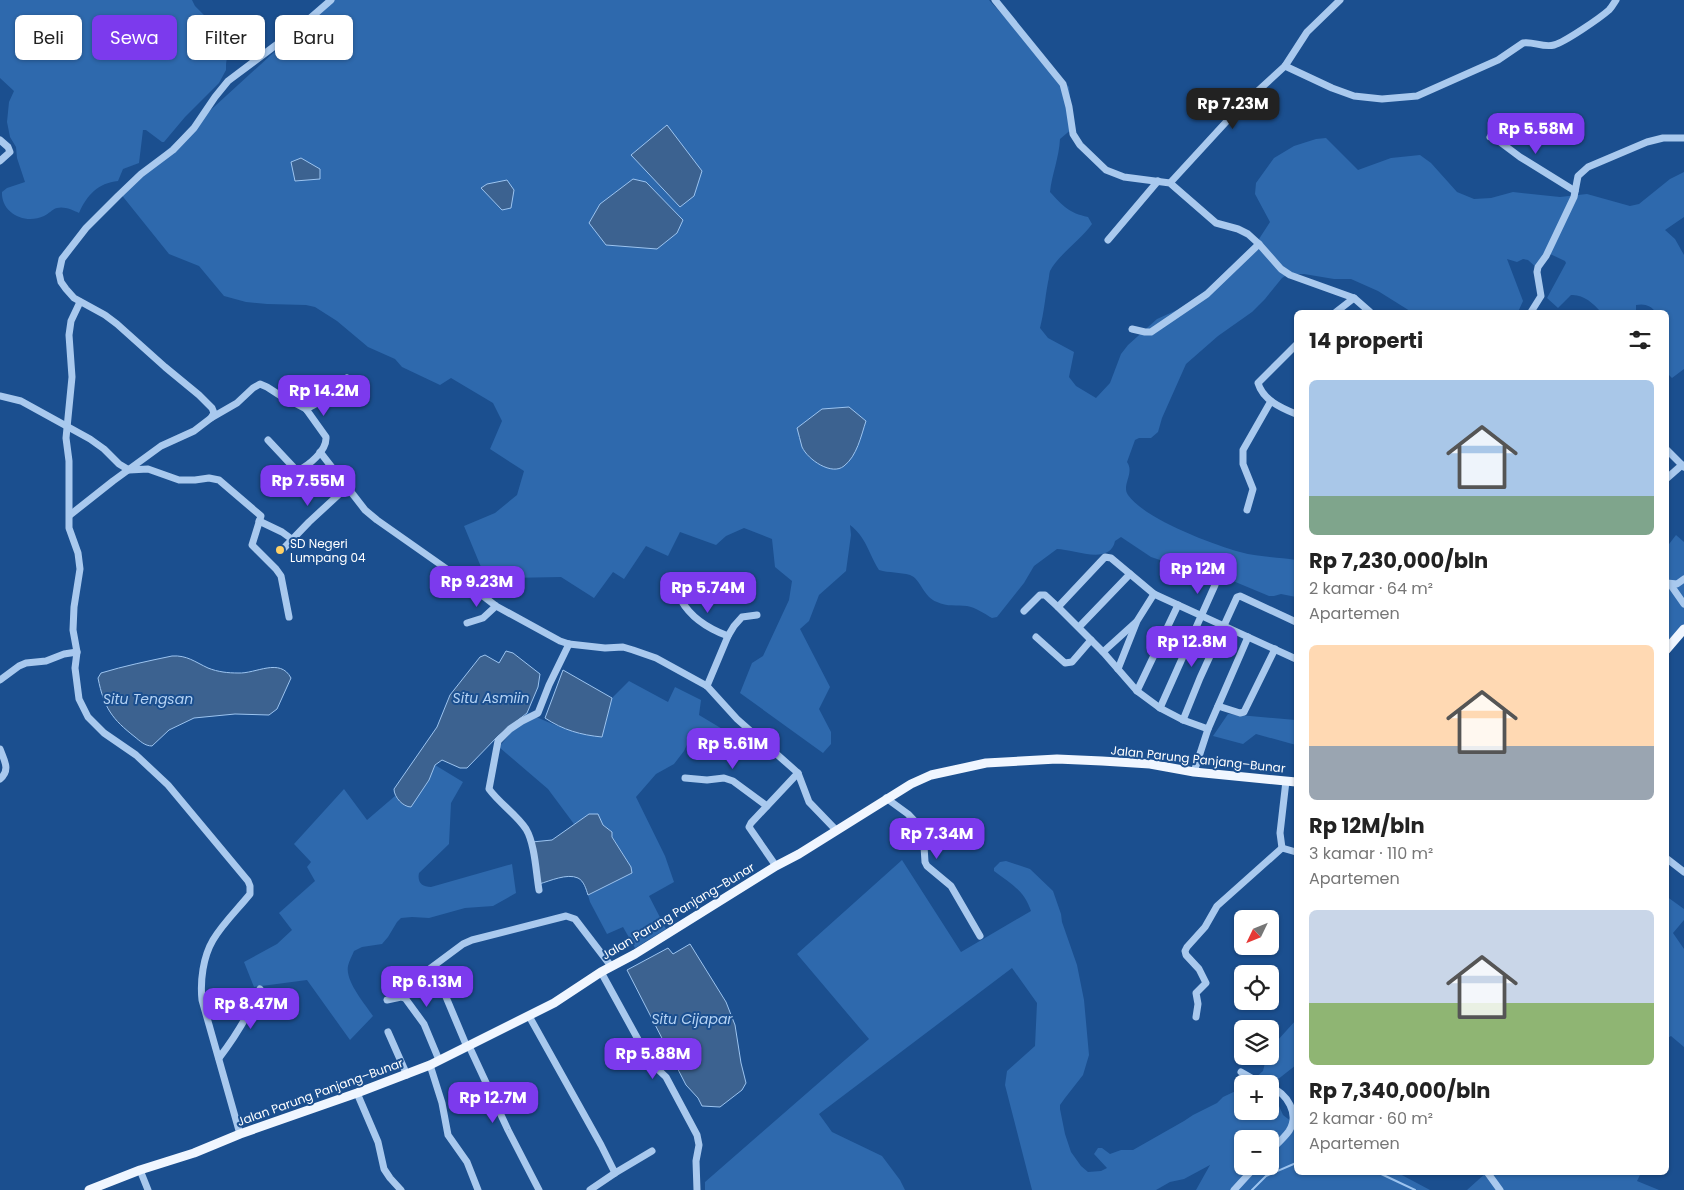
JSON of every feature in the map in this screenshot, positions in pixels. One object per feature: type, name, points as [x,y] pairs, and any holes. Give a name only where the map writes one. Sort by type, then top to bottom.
[{"type":"main road","points":[[1669,647],[1684,630]]},
{"type":"main road","name":"Jalan Parung Panjang–Bunar","points":[[89,1190],[407,1075],[468,1047],[554,1003],[601,972],[799,854],[886,798],[931,775],[989,763],[1057,759],[1150,764],[1194,772],[1294,782]]},
{"type":"street","points":[[211,418],[214,413],[212,408],[199,395],[117,324],[105,315],[80,302],[66,289],[61,282],[60,264],[86,228],[141,174],[173,150],[189,134],[228,81],[300,27],[331,0]]},
{"type":"street","points":[[995,0],[1063,84],[1073,134],[1080,145],[1106,170],[1124,177],[1170,183],[1216,223],[1238,228],[1259,244],[1281,269],[1290,275],[1354,298],[1368,310]]},
{"type":"street","points":[[1170,183],[1238,109],[1285,66],[1307,32],[1340,0]]},
{"type":"street","points":[[1285,66],[1354,96],[1382,99],[1417,96],[1498,60],[1528,42],[1546,46],[1561,42],[1602,16],[1616,0]]},
{"type":"street","points":[[1490,137],[1496,139],[1520,157],[1574,191]]},
{"type":"street","points":[[1532,310],[1541,296],[1537,272],[1538,267],[1546,256],[1574,197],[1578,176],[1588,168],[1647,142],[1662,138],[1684,138]]},
{"type":"street","points":[[0,140],[8,147],[10,152],[0,161]]},
{"type":"street","points":[[1108,240],[1158,181]]},
{"type":"street","points":[[1132,329],[1151,332],[1221,282],[1259,244]]},
{"type":"street","points":[[1339,310],[1354,298]]},
{"type":"street","points":[[80,302],[71,321],[69,335],[72,377],[66,425],[69,461],[69,528],[78,553],[80,569],[74,607],[73,630],[77,652],[75,668],[79,699],[88,717],[104,733],[136,755],[168,785],[248,881],[250,886],[250,894],[213,940],[206,958],[203,975],[202,1000],[240,1134]]},
{"type":"street","points":[[1294,347],[1258,383],[1260,389],[1271,401],[1294,413]]},
{"type":"street","points":[[306,409],[329,396],[347,378]]},
{"type":"street","points":[[70,515],[167,443],[194,431],[211,418],[237,403],[260,384],[267,386],[281,396],[306,409],[326,437],[320,452],[304,468],[297,471],[268,440]]},
{"type":"street","points":[[0,396],[21,401],[90,438],[119,464],[130,470],[148,470],[179,480],[209,478],[219,480],[261,516],[252,544],[276,568],[281,576],[290,617]]},
{"type":"street","points":[[1248,510],[1253,489],[1244,464],[1242,450],[1271,401]]},
{"type":"street","points":[[1669,451],[1683,466],[1669,477]]},
{"type":"street","points":[[320,452],[365,510],[496,606],[560,641],[569,644],[606,648],[623,647],[656,658],[707,686],[737,718],[798,774],[804,794],[809,802],[836,830]]},
{"type":"street","points":[[284,548],[348,486]]},
{"type":"street","points":[[259,520],[293,540]]},
{"type":"street","points":[[1058,607],[1105,557],[1111,558],[1154,594],[1294,658]]},
{"type":"street","points":[[1079,628],[1130,574]]},
{"type":"street","points":[[1669,583],[1677,584],[1684,579]]},
{"type":"street","points":[[1669,584],[1680,596],[1684,604]]},
{"type":"street","points":[[1160,708],[1215,585]]},
{"type":"street","points":[[1118,669],[1137,621],[1154,594]]},
{"type":"street","points":[[1024,611],[1040,595],[1045,595],[1103,652],[1137,691],[1160,708],[1183,720],[1208,729]]},
{"type":"street","points":[[1183,720],[1235,600],[1240,596],[1294,621]]},
{"type":"street","points":[[681,600],[686,610],[701,622],[728,636]]},
{"type":"street","points":[[1137,691],[1178,605]]},
{"type":"street","points":[[467,623],[483,618],[496,606]]},
{"type":"street","points":[[707,686],[734,626],[742,617],[757,615]]},
{"type":"street","points":[[1103,652],[1137,621]]},
{"type":"street","points":[[1036,637],[1065,663],[1072,662],[1091,640]]},
{"type":"street","points":[[1194,772],[1208,729],[1248,637]]},
{"type":"street","points":[[540,890],[530,839],[526,830],[489,789],[498,741],[510,729],[538,714],[549,684],[569,644]]},
{"type":"street","points":[[1218,706],[1240,713],[1244,712],[1275,649]]},
{"type":"street","points":[[0,680],[26,663],[46,661],[64,654],[77,652]]},
{"type":"street","points":[[0,749],[7,768],[6,773],[0,779]]},
{"type":"street","points":[[776,866],[749,827],[798,774]]},
{"type":"street","points":[[685,778],[707,780],[724,778],[733,781],[767,806]]},
{"type":"street","points":[[1282,848],[1280,833],[1286,782]]},
{"type":"street","points":[[886,798],[908,814],[923,830],[925,835],[925,862],[927,866],[951,886],[980,936]]},
{"type":"street","points":[[1282,848],[1294,851]]},
{"type":"street","points":[[1196,1017],[1198,1004],[1196,993],[1206,982],[1199,970],[1186,955],[1187,947],[1205,927],[1217,906],[1282,848]]},
{"type":"street","points":[[1669,860],[1684,872]]},
{"type":"street","points":[[424,974],[463,944],[472,940],[566,916],[575,919],[612,966]]},
{"type":"street","points":[[601,972],[651,1063],[666,1077],[697,1135],[699,1145],[696,1161],[696,1190]]},
{"type":"street","points":[[218,1058],[232,1042],[260,988]]},
{"type":"street","points":[[387,1000],[401,996],[405,998],[424,1024],[439,1060]]},
{"type":"street","points":[[446,997],[468,1047],[539,1190]]},
{"type":"street","points":[[528,1016],[602,1145],[615,1173]]},
{"type":"street","points":[[388,1032],[407,1075]]},
{"type":"street","points":[[430,1065],[442,1103],[448,1135],[467,1162],[478,1190]]},
{"type":"street","points":[[1241,1072],[1246,1075]]},
{"type":"street","points":[[357,1093],[378,1142],[384,1168],[401,1190]]},
{"type":"street","points":[[1279,1093],[1294,1105],[1293,1123],[1289,1131],[1279,1142]]},
{"type":"street","points":[[591,1190],[652,1151]]},
{"type":"street","points":[[140,1170],[148,1190]]},
{"type":"street","points":[[1234,1190],[1248,1175]]},
{"type":"street","points":[[1489,1175],[1500,1190]]},
{"type":"shaded area","points":[[0,0],[192,0],[204,15],[187,15],[187,60],[227,60],[226,70],[219,83],[185,117],[164,142],[143,130],[139,163],[123,169],[118,181],[105,184],[94,191],[79,213],[60,208],[46,215],[29,219],[22,218],[10,211],[5,206],[3,199],[2,192],[7,188],[25,182],[7,122],[9,102],[14,91],[0,78]]},
{"type":"shaded area","points":[[331,0],[989,0],[1069,87],[1073,128],[1060,139],[1050,192],[1067,208],[1088,217],[1092,224],[1058,259],[1050,271],[1040,328],[1048,338],[1074,352],[1069,377],[1076,386],[1096,398],[1110,383],[1121,354],[1128,345],[1157,319],[1186,306],[1203,293],[1259,239],[1270,222],[1255,194],[1256,183],[1274,158],[1294,146],[1326,138],[1358,170],[1391,158],[1420,155],[1431,163],[1457,192],[1474,199],[1491,198],[1513,192],[1560,197],[1587,194],[1630,206],[1639,204],[1670,179],[1684,172],[1684,217],[1665,230],[1675,239],[1684,255],[1684,369],[1672,378],[1669,375],[1669,310],[1654,310],[1642,304],[1636,305],[1636,310],[1599,310],[1588,300],[1575,295],[1571,295],[1558,308],[1547,298],[1566,263],[1548,253],[1538,269],[1528,260],[1523,259],[1517,262],[1507,259],[1523,301],[1519,310],[1408,310],[1378,291],[1351,279],[1288,274],[1282,278],[1252,312],[1218,336],[1186,364],[1162,418],[1158,432],[1151,438],[1135,440],[1127,462],[1130,470],[1126,491],[1137,504],[1149,513],[1196,537],[1247,554],[1294,560],[1294,597],[1281,594],[1269,596],[1209,571],[1151,557],[1121,537],[1115,541],[1112,549],[1099,555],[1057,549],[1034,566],[1024,583],[997,617],[992,618],[967,606],[944,605],[932,600],[917,580],[910,575],[879,570],[864,540],[850,525],[851,535],[846,571],[819,595],[809,621],[800,629],[830,687],[819,709],[831,732],[831,744],[823,753],[740,693],[752,663],[763,656],[789,600],[792,581],[775,567],[772,539],[744,528],[726,536],[716,545],[680,532],[668,556],[646,546],[624,579],[613,572],[594,598],[561,577],[504,578],[481,567],[464,526],[495,513],[517,495],[524,471],[490,449],[502,421],[493,403],[451,378],[440,385],[402,367],[395,359],[368,347],[337,321],[315,307],[246,302],[224,296],[199,266],[169,254],[120,193],[275,51],[275,60],[353,60],[353,15],[315,15]]},
{"type":"shaded area","points":[[1676,535],[1684,542],[1684,626],[1669,644],[1669,544]]},
{"type":"shaded area","points":[[629,681],[668,702],[675,687],[701,700],[699,715],[724,730],[713,747],[691,736],[684,751],[674,764],[656,774],[636,797],[665,856],[674,882],[649,896],[666,929],[635,948],[623,927],[607,934],[588,895],[632,873],[631,867],[612,836],[612,832],[603,825],[574,824],[548,789],[499,747],[527,713],[573,731],[602,737],[612,698]]},
{"type":"shaded area","points":[[1228,714],[1294,720],[1294,744],[1256,734],[1243,744],[1213,736]]},
{"type":"shaded area","points":[[435,765],[463,782],[451,803],[449,844],[419,873],[420,881],[423,885],[431,887],[512,864],[516,893],[493,906],[465,908],[429,918],[401,918],[382,944],[362,947],[354,951],[348,966],[348,972],[352,985],[373,1016],[350,1040],[307,980],[254,987],[244,962],[277,944],[292,930],[279,913],[315,881],[307,867],[311,862],[294,844],[344,789],[367,820],[395,796],[405,806],[411,807],[429,780]]},
{"type":"shaded area","points":[[902,860],[961,952],[1031,911],[1021,893],[994,871],[994,868],[1000,862],[1006,861],[1030,869],[1053,891],[1077,965],[1084,1000],[1089,1055],[1083,1075],[1060,1105],[1060,1109],[1071,1152],[1088,1172],[1101,1171],[1107,1168],[1094,1154],[1098,1148],[1102,1148],[1110,1154],[1121,1150],[1133,1150],[1234,1092],[1234,1120],[1279,1120],[1279,1106],[1283,1115],[1294,1123],[1294,1175],[1402,1175],[1430,1190],[1196,1190],[1210,1165],[1184,1179],[1170,1182],[1156,1190],[1032,1190],[1005,1085],[1007,1071],[1035,1046],[1037,1003],[1012,968],[819,1114],[832,1132],[882,1156],[905,1190],[705,1190],[705,1182],[869,1039],[797,954]]},
{"type":"shaded area","points":[[1669,898],[1684,909],[1684,920],[1673,933],[1684,949],[1684,1047],[1671,1036],[1669,1037]]},
{"type":"shaded area","points":[[1294,1022],[1294,1067],[1279,1078],[1279,1075],[1258,1075],[1263,1071],[1264,1065],[1279,1065],[1279,1039]]},
{"type":"shaded area","points":[[1484,1175],[1640,1175],[1637,1181],[1659,1190],[1467,1190]]},
{"type":"water","points":[[667,125],[702,171],[694,196],[680,207],[631,155]]},
{"type":"water","points":[[301,158],[320,169],[320,179],[295,181],[291,162]]},
{"type":"water","points":[[633,179],[646,182],[683,220],[677,233],[657,249],[606,245],[589,223],[600,204]]},
{"type":"water","points":[[507,180],[514,190],[511,208],[502,210],[481,188],[487,184]]},
{"type":"water","points":[[849,407],[866,421],[860,439],[852,457],[844,466],[839,469],[827,468],[809,457],[805,452],[797,428],[822,409]]},
{"type":"water","name":"Situ Asmiin","points":[[506,651],[513,653],[540,674],[538,687],[527,713],[498,736],[467,768],[460,768],[442,760],[435,765],[429,780],[411,807],[408,807],[397,798],[394,789],[437,727],[450,695],[480,657],[485,655],[499,663]]},
{"type":"water","name":"Situ Tengsan","points":[[172,656],[187,658],[208,668],[227,672],[245,673],[274,667],[281,668],[291,678],[277,709],[269,715],[235,714],[194,718],[169,730],[152,746],[147,745],[127,731],[110,712],[103,697],[98,678],[101,673]]},
{"type":"water","points":[[563,670],[612,698],[602,737],[572,731],[545,718]]},
{"type":"water","points":[[589,814],[598,814],[603,825],[612,832],[612,837],[631,867],[632,873],[588,895],[582,881],[574,877],[558,878],[539,884],[532,842],[552,840]]},
{"type":"water","name":"Situ Cijapar","points":[[690,944],[726,1002],[735,1025],[746,1083],[742,1090],[720,1107],[702,1106],[698,1098],[686,1085],[627,970],[668,948],[673,954]]},
{"type":"waterway","points":[[1252,1190],[1266,1176],[1294,1164]]},
{"type":"waterway","points":[[1383,1175],[1415,1190]]},
{"type":"place","name":"SD Negeri Lumpang 04","points":[[280,550]]}]
